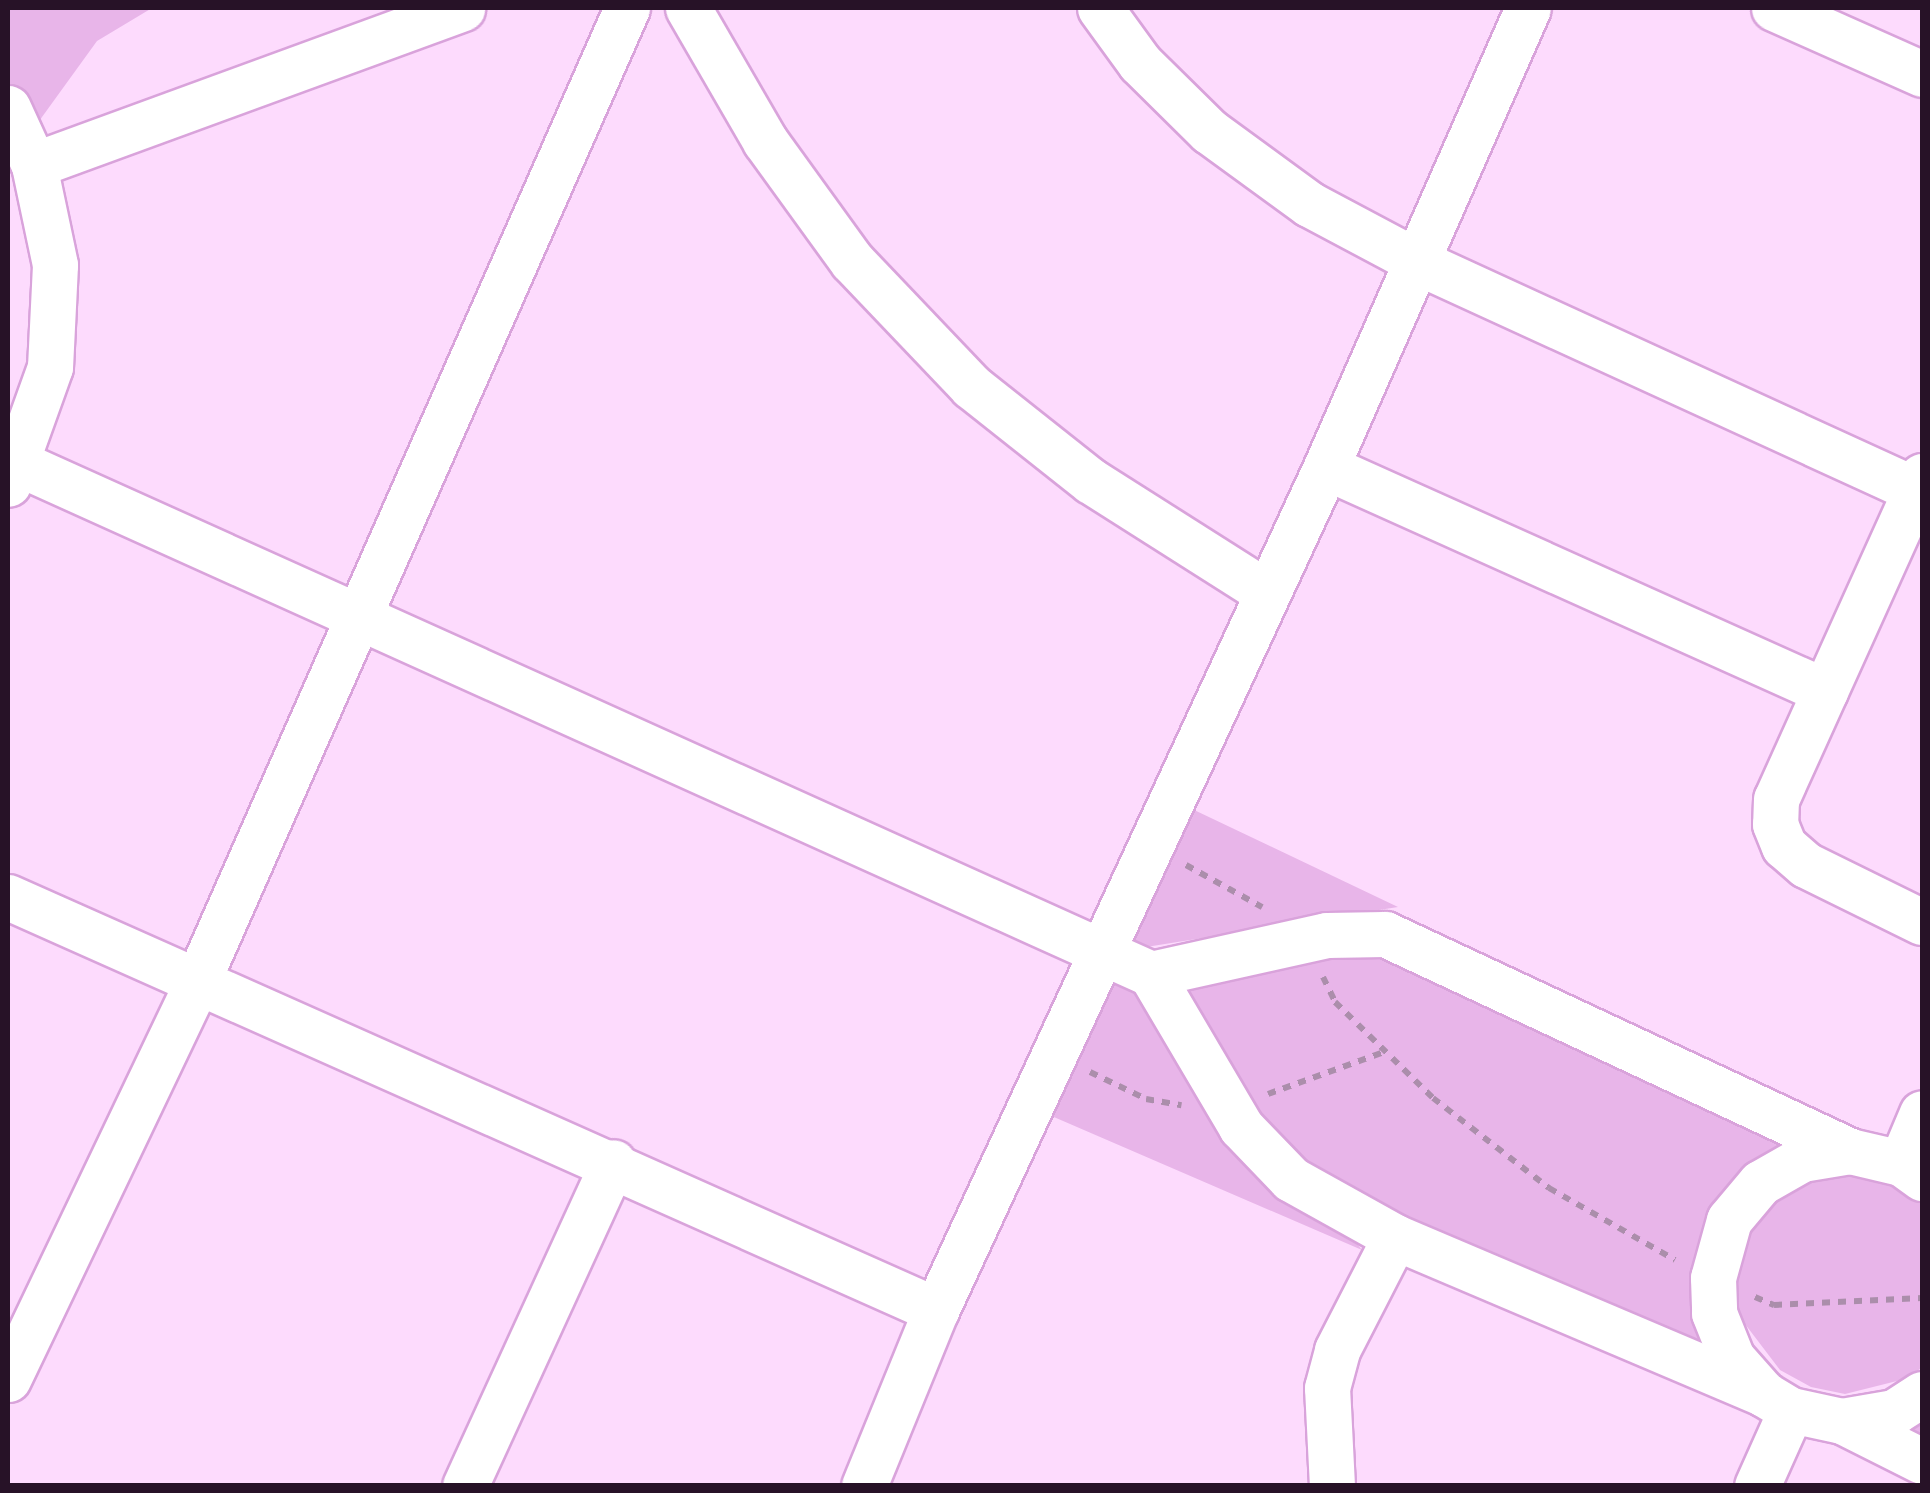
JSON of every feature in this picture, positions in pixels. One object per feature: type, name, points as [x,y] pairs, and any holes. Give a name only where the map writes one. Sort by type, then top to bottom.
[{"type":"street","points":[[34,165],[462,8]]},
{"type":"street","points":[[8,1379],[198,982],[358,611],[627,8]]},
{"type":"street","points":[[688,8],[765,140],[852,261],[971,386],[1091,481],[1266,592]]},
{"type":"street","points":[[1100,8],[1140,63],[1209,132],[1309,204],[1418,262],[1920,486],[1776,798],[1774,824],[1784,846],[1806,865],[1922,922]]},
{"type":"street","points":[[864,1486],[936,1310],[1326,467],[1528,8]]},
{"type":"street","points":[[1774,8],[1922,74]]},
{"type":"street","points":[[8,108],[34,165],[55,265],[50,366],[14,474],[358,611],[1100,954],[1151,974],[1294,943],[1384,934],[1850,1151],[1912,1171],[1922,1114]]},
{"type":"street","points":[[1326,467],[1825,692]]},
{"type":"street","points":[[8,897],[612,1162],[936,1310]]},
{"type":"street","points":[[1151,974],[1267,1159],[1394,1236],[1778,1402],[1842,1422],[1922,1461]]},
{"type":"street","points":[[1778,1402],[1732,1358],[1714,1314],[1713,1278],[1729,1220],[1760,1183],[1802,1159],[1850,1151]]},
{"type":"street","points":[[466,1486],[612,1162]]},
{"type":"street","points":[[1332,1486],[1327,1388],[1337,1350],[1394,1236]]},
{"type":"street","points":[[1842,1422],[1894,1412],[1922,1394]]},
{"type":"street","points":[[1757,1486],[1778,1402]]},
{"type":"path","points":[[1149,847],[1254,898],[1294,943],[1335,1002],[1433,1098],[1549,1188],[1713,1278],[1774,1306],[1922,1298]]},
{"type":"shaded area","points":[[8,8],[152,8],[97,41],[8,164]]},
{"type":"shaded area","points":[[1171,799],[1398,907],[1102,954],[1385,934],[1812,1133],[1806,1170],[1922,1173],[1922,1367],[1913,1375],[1922,1370],[1922,1460],[1842,1421],[1909,1378],[1845,1394],[1811,1387],[1780,1370],[1745,1324],[1732,1358],[1317,1191],[1362,1250],[1033,1108]]}]
